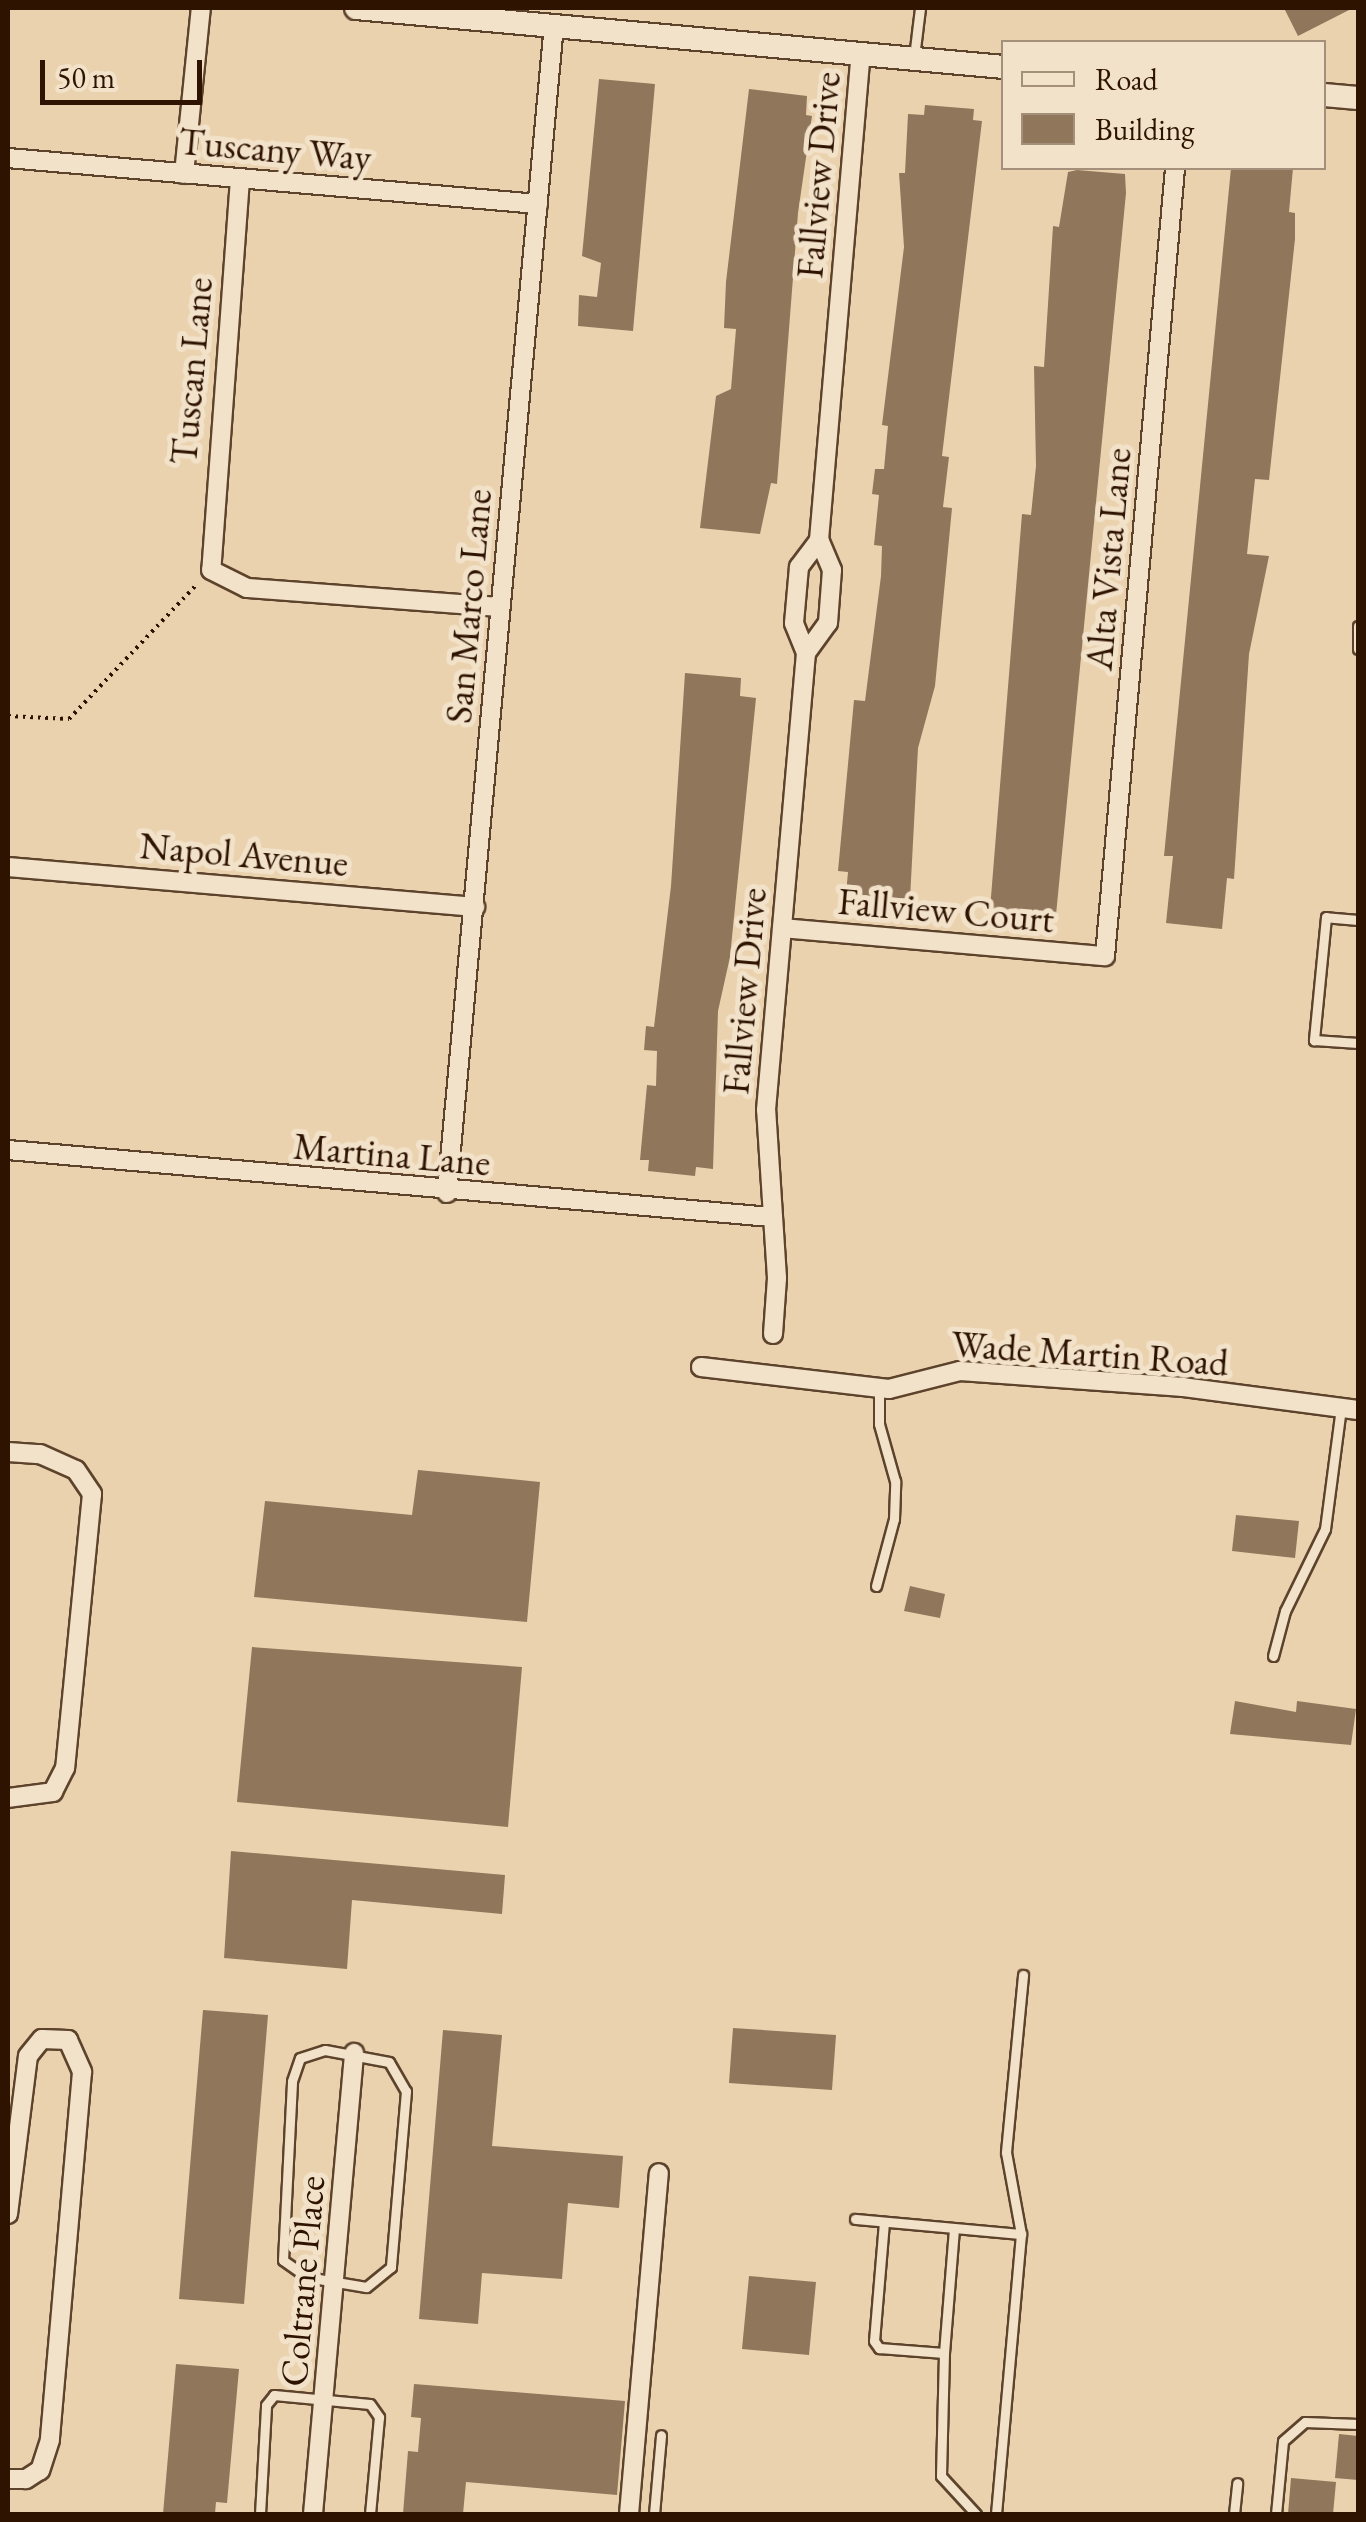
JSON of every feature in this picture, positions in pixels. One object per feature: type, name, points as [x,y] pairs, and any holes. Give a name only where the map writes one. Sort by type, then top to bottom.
[{"type":"street","points":[[184,174],[201,8]]},
{"type":"street","points":[[356,8],[1001,67]]},
{"type":"street","name":"San Marco Lane","points":[[448,1192],[554,25]]},
{"type":"street","name":"Fallview Drive","points":[[806,654],[828,623],[832,570],[819,540],[860,54]]},
{"type":"street","points":[[1326,95],[1358,98]]},
{"type":"street","name":"Tuscany Way","points":[[8,158],[538,204]]},
{"type":"street","name":"Alta Vista Lane","points":[[1105,956],[1175,170]]},
{"type":"street","name":"Tuscan Lane","points":[[211,570],[240,179]]},
{"type":"street","name":"Fallview Drive","points":[[773,1334],[777,1278],[766,1110],[806,654],[794,623],[799,567],[819,540]]},
{"type":"street","points":[[211,570],[247,588],[500,607]]},
{"type":"street","name":"Napol Avenue","points":[[8,867],[475,907]]},
{"type":"street","name":"Fallview Court","points":[[782,928],[1105,956]]},
{"type":"street","name":"Martina Lane","points":[[8,1150],[448,1192],[770,1217]]},
{"type":"street","name":"Wade Martin Road","points":[[701,1367],[905,1388],[940,1372],[960,1371],[1183,1387],[1350,1409]]},
{"type":"street","points":[[8,1452],[40,1454],[76,1470],[92,1494],[65,1768],[53,1792],[8,1798]]},
{"type":"street","points":[[8,2214],[28,2056],[42,2040],[68,2040],[75,2044],[82,2072],[50,2440],[40,2470],[26,2479],[8,2478]]},
{"type":"street","name":"Coltrane Place","points":[[314,2514],[354,2053]]},
{"type":"street","points":[[628,2514],[658,2173]]},
{"type":"lane","points":[[914,60],[920,8]]},
{"type":"lane","points":[[1358,626],[1358,649]]},
{"type":"lane","points":[[1358,920],[1326,917],[1314,1040],[1358,1043]]},
{"type":"lane","points":[[876,1586],[894,1519],[895,1482],[879,1424],[878,1387]]},
{"type":"lane","points":[[1273,1656],[1285,1611],[1325,1528],[1350,1409]]},
{"type":"lane","points":[[996,2514],[1022,2234],[1006,2152],[1023,1976]]},
{"type":"lane","points":[[308,2052],[354,2053],[389,2062],[406,2091],[391,2268],[366,2286],[336,2284],[291,2269],[282,2260],[292,2081],[300,2058],[308,2052]]},
{"type":"lane","points":[[855,2219],[1022,2234]]},
{"type":"lane","points":[[884,2222],[875,2345],[944,2353]]},
{"type":"lane","points":[[954,2228],[936,2452],[941,2476],[976,2514]]},
{"type":"lane","points":[[260,2514],[266,2405],[274,2395],[370,2404],[379,2417],[370,2514]]},
{"type":"lane","points":[[1276,2514],[1283,2441],[1306,2422],[1358,2424]]},
{"type":"lane","points":[[654,2514],[661,2435]]},
{"type":"lane","points":[[1234,2514],[1237,2483]]},
{"type":"path","points":[[8,716],[69,719],[211,570]]},
{"type":"building","points":[[1284,8],[1353,8],[1298,36]]},
{"type":"building","points":[[599,79],[655,84],[633,331],[578,326],[579,295],[597,297],[601,263],[582,256]]},
{"type":"building","points":[[749,89],[807,96],[806,115],[812,116],[798,213],[777,484],[771,483],[760,534],[700,528],[716,396],[731,389],[736,329],[724,328],[726,282]]},
{"type":"building","points":[[925,105],[974,109],[973,120],[982,121],[942,456],[949,457],[943,507],[952,508],[935,686],[918,748],[910,899],[846,894],[848,872],[838,871],[854,700],[865,701],[881,576],[882,546],[874,545],[879,495],[872,494],[875,469],[884,469],[888,426],[882,425],[904,247],[899,173],[905,173],[908,114],[924,115]]},
{"type":"building","points":[[1231,170],[1293,170],[1289,212],[1295,213],[1295,239],[1269,480],[1255,479],[1247,554],[1269,556],[1249,654],[1234,879],[1227,878],[1222,929],[1166,923],[1173,856],[1164,856]]},
{"type":"building","points":[[1068,172],[1125,174],[1126,193],[1056,915],[990,909],[1022,514],[1031,515],[1036,466],[1034,366],[1044,367],[1053,226],[1059,227]]},
{"type":"building","points":[[685,673],[741,678],[740,696],[756,698],[730,957],[718,1011],[713,1169],[696,1167],[695,1176],[648,1171],[649,1160],[640,1160],[647,1085],[656,1086],[657,1051],[644,1050],[646,1026],[654,1027],[671,886]]},
{"type":"building","points":[[418,1470],[540,1482],[527,1622],[254,1597],[265,1501],[412,1515]]},
{"type":"building","points":[[1236,1515],[1299,1521],[1295,1558],[1232,1551]]},
{"type":"building","points":[[910,1586],[945,1594],[940,1618],[904,1611]]},
{"type":"building","points":[[252,1647],[522,1667],[508,1827],[237,1802]]},
{"type":"building","points":[[1235,1701],[1296,1712],[1297,1701],[1356,1709],[1351,1745],[1230,1734]]},
{"type":"building","points":[[231,1851],[505,1875],[502,1914],[352,1900],[347,1969],[224,1958]]},
{"type":"building","points":[[203,2010],[268,2015],[244,2304],[179,2299]]},
{"type":"building","points":[[733,2028],[836,2035],[832,2090],[729,2083]]},
{"type":"building","points":[[443,2030],[502,2035],[492,2146],[623,2156],[619,2208],[568,2203],[562,2279],[482,2273],[478,2324],[419,2319]]},
{"type":"building","points":[[749,2276],[816,2282],[809,2355],[742,2349]]},
{"type":"building","points":[[176,2364],[239,2369],[227,2503],[216,2502],[215,2514],[163,2514]]},
{"type":"building","points":[[414,2384],[625,2401],[617,2495],[466,2482],[463,2514],[403,2514],[408,2451],[418,2452],[421,2418],[411,2417]]},
{"type":"building","points":[[1339,2434],[1358,2436],[1358,2480],[1335,2478]]},
{"type":"building","points":[[1291,2478],[1336,2482],[1333,2514],[1288,2514]]}]
